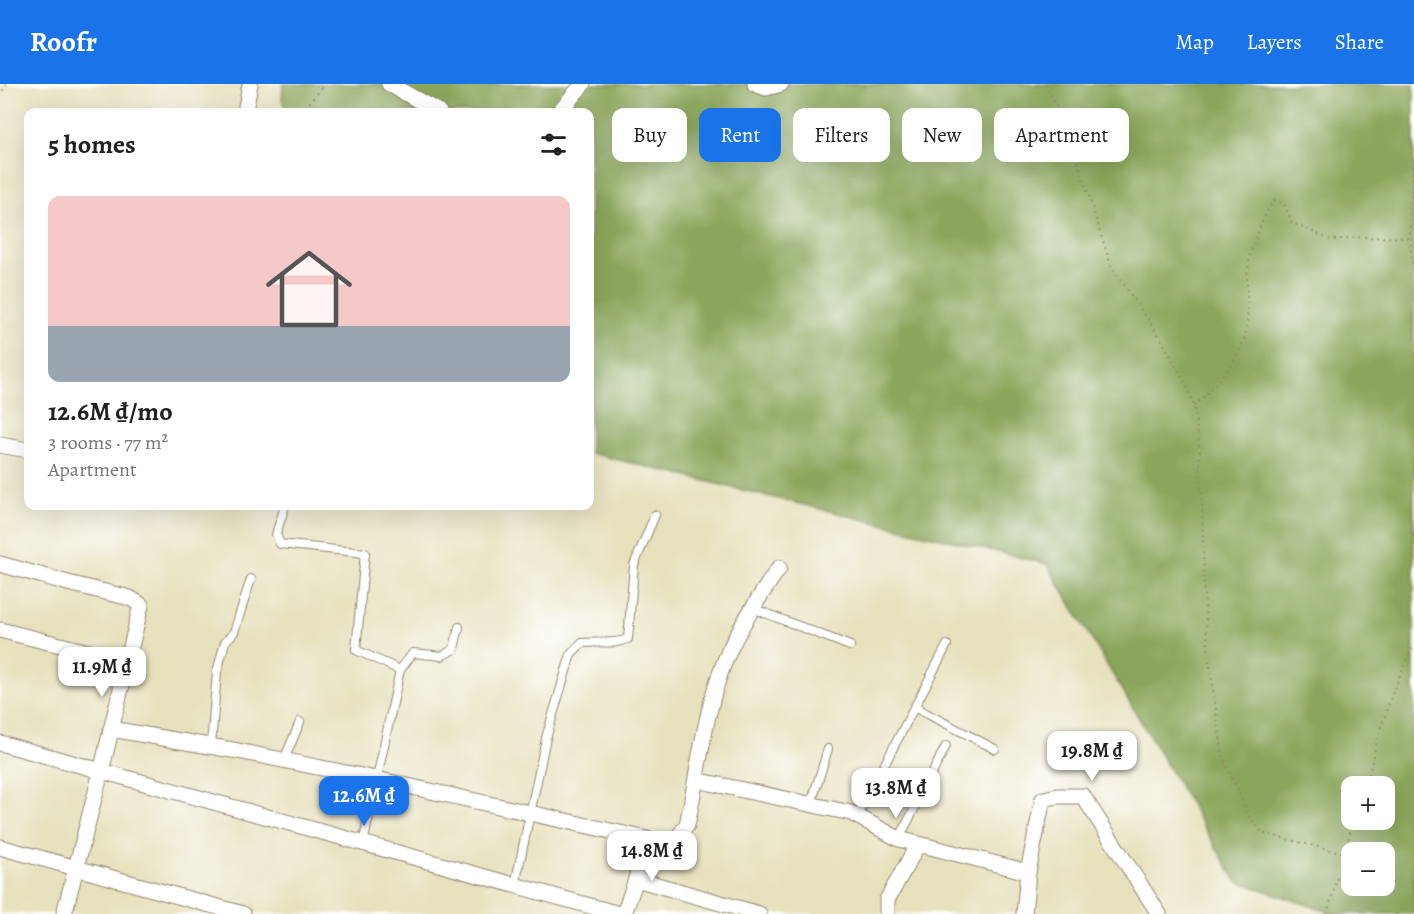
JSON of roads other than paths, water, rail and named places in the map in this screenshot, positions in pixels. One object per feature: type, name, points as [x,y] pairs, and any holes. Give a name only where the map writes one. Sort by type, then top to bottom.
[{"type":"street","points":[[246,108],[250,84]]},
{"type":"street","points":[[389,84],[432,108]]},
{"type":"street","points":[[562,108],[583,84]]},
{"type":"street","points":[[755,84],[766,88],[781,84]]},
{"type":"street","points":[[0,446],[24,449]]},
{"type":"street","points":[[0,564],[68,584],[130,598],[141,605],[102,772],[64,914]]},
{"type":"street","points":[[111,729],[284,760],[665,843],[676,840],[687,825],[712,701],[729,652],[752,608],[779,568]]},
{"type":"street","points":[[0,630],[128,662]]},
{"type":"street","points":[[0,743],[619,914]]},
{"type":"street","points":[[696,780],[850,813],[917,846],[1028,872]]},
{"type":"street","points":[[1024,914],[1028,872],[1042,799],[1058,796],[1083,796],[1159,914]]},
{"type":"street","points":[[624,914],[646,839]]},
{"type":"street","points":[[887,914],[888,900],[917,846]]},
{"type":"street","points":[[0,847],[243,914]]},
{"type":"street","points":[[636,879],[759,914]]},
{"type":"lane","points":[[284,510],[276,534],[280,544],[365,553],[356,650],[400,670]]},
{"type":"lane","points":[[515,885],[546,738],[571,654],[582,643],[603,641],[618,643],[628,639],[634,565],[655,516]]},
{"type":"lane","points":[[211,746],[217,672],[225,642],[234,632],[251,579]]},
{"type":"lane","points":[[752,608],[850,646]]},
{"type":"lane","points":[[363,844],[400,670],[413,653],[442,656],[454,649],[459,627]]},
{"type":"lane","points":[[857,817],[946,645]]},
{"type":"lane","points":[[914,707],[995,749]]},
{"type":"lane","points":[[284,760],[300,722]]},
{"type":"lane","points":[[899,839],[946,746]]},
{"type":"lane","points":[[811,804],[828,749]]}]
